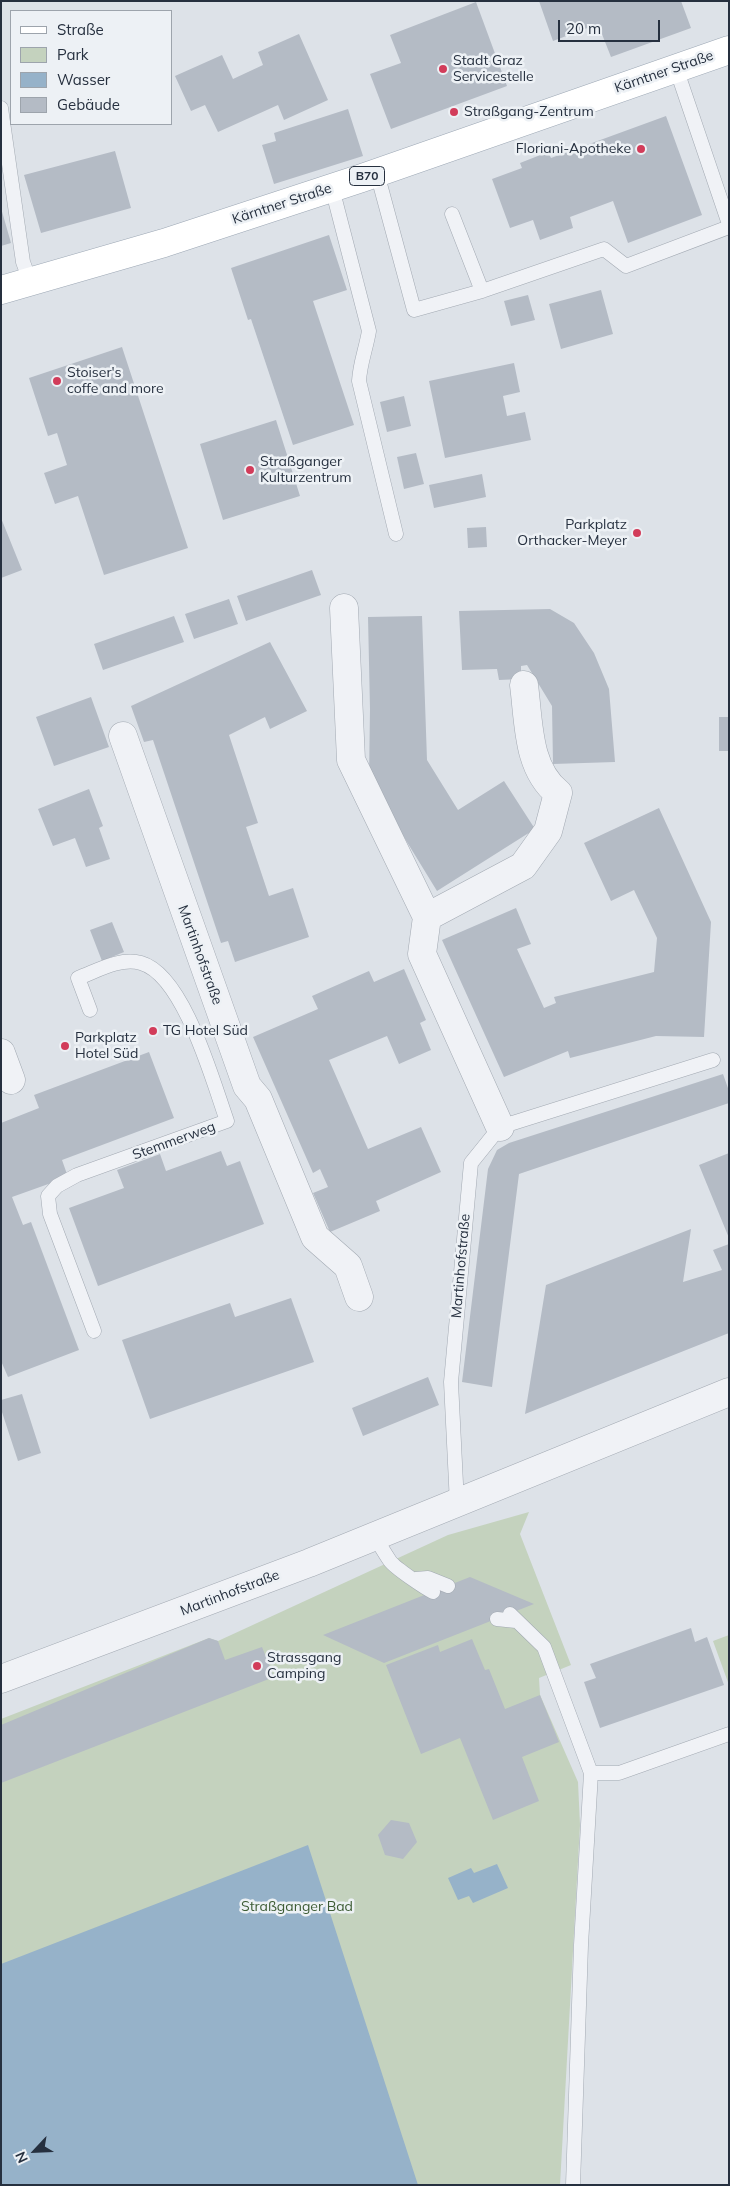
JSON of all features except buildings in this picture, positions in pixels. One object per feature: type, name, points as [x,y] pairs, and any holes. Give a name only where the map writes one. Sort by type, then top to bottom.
[{"type":"main road","name":"Kärntner Straße","points":[[1,290],[131,253],[332,188],[729,50]]},
{"type":"street","points":[[344,608],[351,760],[427,917],[422,954],[500,1127]]},
{"type":"street","points":[[427,917],[523,866],[548,831],[558,793],[547,784],[534,760],[524,685]]},
{"type":"street","name":"Martinhofstraße","points":[[122,736],[246,1086],[258,1099],[315,1237],[348,1266],[359,1297]]},
{"type":"street","points":[[1,1053],[11,1080]]},
{"type":"street","name":"Martinhofstraße","points":[[1,1679],[375,1537],[729,1392]]},
{"type":"lane","points":[[377,173],[414,310],[482,291],[604,249],[626,266],[729,225],[676,68]]},
{"type":"lane","points":[[1,108],[23,262],[30,282]]},
{"type":"lane","points":[[332,188],[369,332],[360,364],[359,381],[396,534]]},
{"type":"lane","points":[[452,214],[482,291]]},
{"type":"lane","name":"Stemmerweg","points":[[90,1010],[78,978],[120,962],[141,963],[159,973],[175,990],[189,1019],[227,1121],[77,1175],[57,1186],[48,1196],[50,1214],[94,1331]]},
{"type":"lane","points":[[500,1127],[713,1060]]},
{"type":"lane","name":"Martinhofstraße","points":[[457,1504],[451,1382],[471,1163],[500,1127]]},
{"type":"lane","points":[[375,1537],[391,1563],[416,1579],[422,1587],[433,1592]]},
{"type":"lane","points":[[416,1579],[428,1578],[448,1586]]},
{"type":"lane","points":[[508,1618],[530,1632],[544,1647],[591,1773],[581,1944],[573,2185]]},
{"type":"lane","points":[[591,1773],[619,1773],[729,1734]]},
{"type":"green space","name":"Straßganger Bad","points":[[529,1512],[520,1534],[571,1665],[539,1678],[540,1695],[578,1782],[580,1825],[560,2185],[1,2185],[1,1719],[209,1638],[218,1641],[448,1535]]},
{"type":"green space","points":[[729,1635],[729,1685],[713,1641]]},
{"type":"water","points":[[308,1845],[418,2185],[1,2185],[1,1964]]},
{"type":"water","points":[[497,1864],[508,1888],[473,1903],[469,1896],[458,1900],[448,1878],[471,1868],[474,1873]]},
{"type":"place","name":"Stadt Graz Servicestelle","points":[[443,69]]},
{"type":"place","name":"Straßgang-Zentrum","points":[[454,112]]},
{"type":"place","name":"Floriani-Apotheke","points":[[641,149]]},
{"type":"place","name":"Stoiser's coffe and more","points":[[57,381]]},
{"type":"place","name":"Straßganger Kulturzentrum","points":[[250,470]]},
{"type":"place","name":"Parkplatz Orthacker-Meyer","points":[[637,533]]},
{"type":"place","name":"TG Hotel Süd","points":[[153,1031]]},
{"type":"place","name":"Parkplatz Hotel Süd","points":[[65,1046]]},
{"type":"place","name":"Strassgang Camping","points":[[257,1666]]}]
